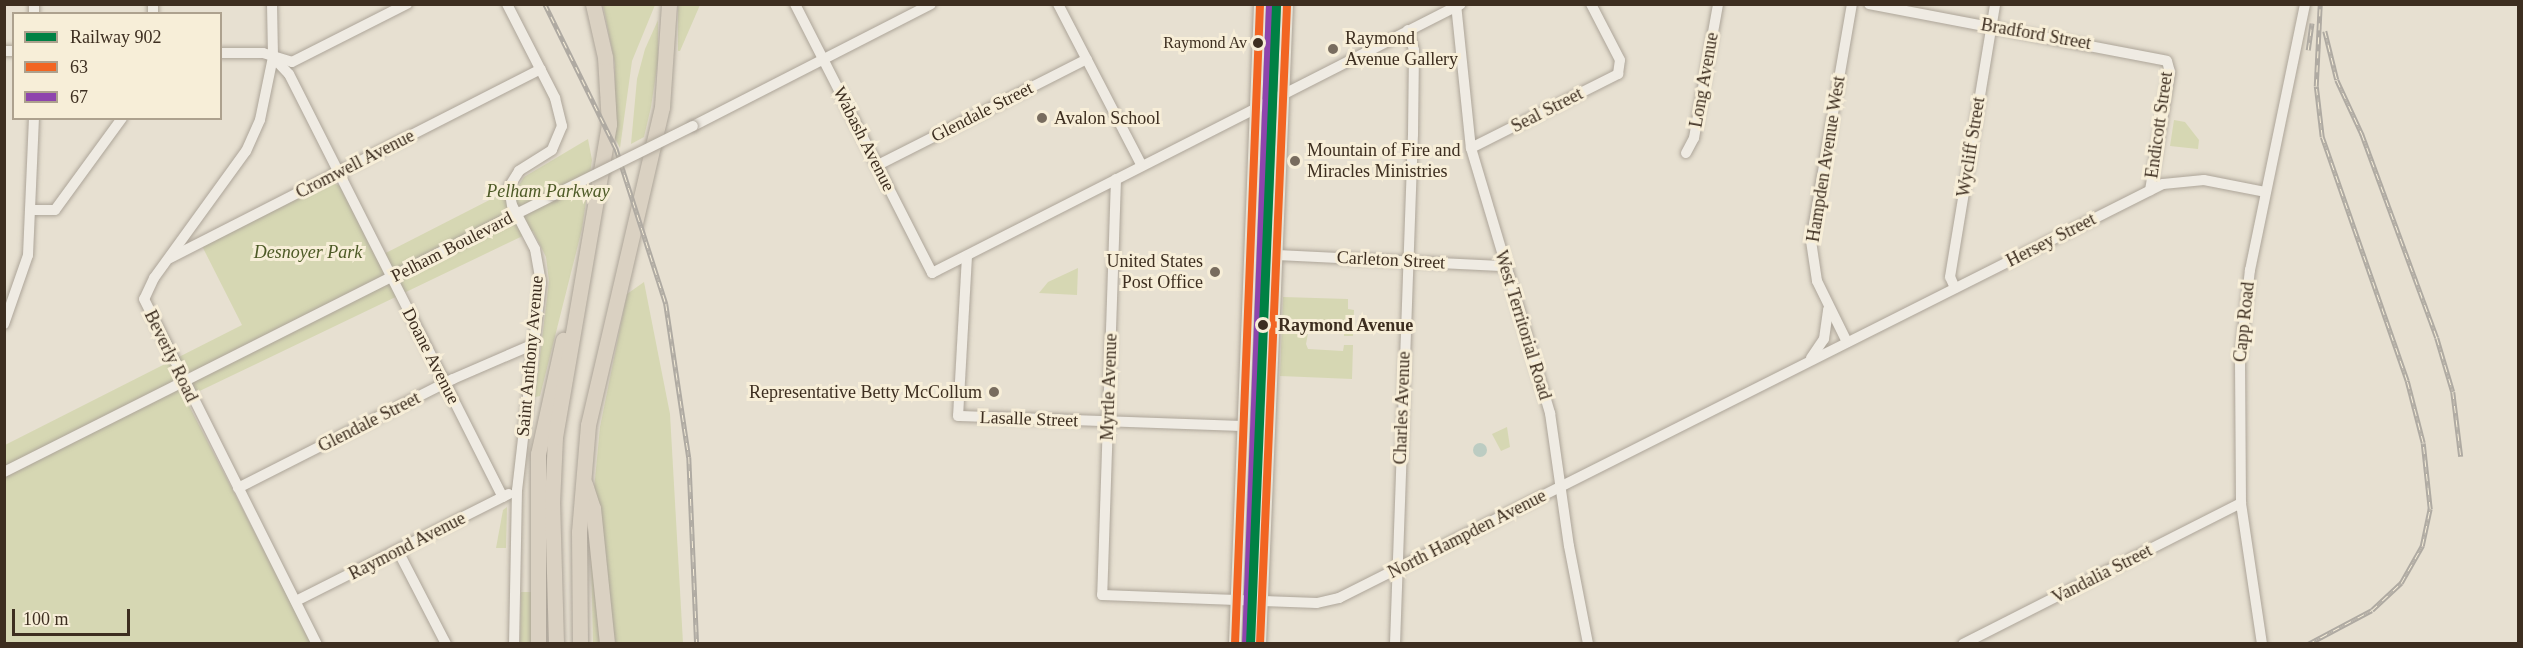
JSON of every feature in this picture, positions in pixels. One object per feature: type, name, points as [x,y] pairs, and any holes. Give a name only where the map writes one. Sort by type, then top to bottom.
[{"type":"highway","points":[[556,644],[554,455],[606,156],[609,114],[605,57],[593,4]]},
{"type":"highway","points":[[580,644],[582,478],[596,380],[662,107],[669,50],[669,4]]},
{"type":"highway","points":[[538,644],[538,454],[563,339],[577,317]]},
{"type":"highway","points":[[582,478],[593,508],[607,644]]},
{"type":"highway","points":[[604,613],[614,644]]},
{"type":"main road","points":[[1235,644],[1260,4]]},
{"type":"main road","points":[[1260,644],[1257,600],[1277,255],[1287,4]]},
{"type":"street","name":"Beverly Road","points":[[272,4],[273,57],[267,99],[246,151],[168,259],[146,291],[144,299],[318,644]]},
{"type":"street","points":[[222,53],[263,53],[292,62],[407,4]]},
{"type":"street","name":"Saint Anthony Avenue","points":[[507,4],[541,69],[560,112],[561,133],[546,157],[511,180],[508,190],[517,214],[535,249],[540,271],[517,490],[514,644]]},
{"type":"street","name":"Wabash Avenue","points":[[795,4],[932,273],[967,255]]},
{"type":"street","name":"Pelham Boulevard","points":[[4,472],[932,4]]},
{"type":"street","points":[[1059,4],[1142,166]]},
{"type":"street","name":"Seal Street","points":[[1471,148],[1616,77],[1621,69],[1591,4]]},
{"type":"street","name":"Long Avenue","points":[[1686,153],[1694,138],[1718,4]]},
{"type":"street","name":"Hampden Avenue West","points":[[1847,342],[1815,274],[1811,242],[1852,4]]},
{"type":"street","name":"Bradford Street","points":[[1869,4],[1991,25],[2167,61]]},
{"type":"street","name":"Wycliff Street","points":[[1955,288],[1950,277],[1995,4]]},
{"type":"street","name":"Capp Road","points":[[2262,644],[2241,503],[2241,349],[2250,270],[2305,4]]},
{"type":"street","points":[[967,255],[1457,5]]},
{"type":"street","name":"West Territorial Road","points":[[1457,5],[1471,148],[1550,413],[1560,487],[1588,644]]},
{"type":"street","name":"Charles Avenue","points":[[1395,644],[1395,569],[1414,50],[1408,30]]},
{"type":"street","name":"Doane Avenue","points":[[273,57],[289,74],[503,497]]},
{"type":"street","name":"Glendale Street","points":[[878,165],[1087,59]]},
{"type":"street","name":"Endicott Street","points":[[2150,190],[2170,72],[2167,61]]},
{"type":"street","name":"Cromwell Avenue","points":[[168,259],[541,69]]},
{"type":"street","points":[[4,324],[28,255],[33,210],[34,120]]},
{"type":"street","points":[[33,210],[55,210],[121,120]]},
{"type":"street","name":"Myrtle Avenue","points":[[1102,595],[1116,179]]},
{"type":"street","name":"Hersey Street","points":[[1847,342],[2150,190],[2176,180],[2204,180],[2265,192]]},
{"type":"street","name":"Lasalle Street","points":[[967,255],[958,416],[1244,426]]},
{"type":"street","name":"Carleton Street","points":[[1277,255],[1506,266]]},
{"type":"street","name":"North Hampden Avenue","points":[[1807,363],[1824,339],[1827,303]]},
{"type":"street","name":"North Hampden Avenue","points":[[1102,595],[1331,601],[1847,342]]},
{"type":"street","name":"Glendale Street","points":[[238,488],[446,383],[534,344]]},
{"type":"street","name":"Raymond Avenue","points":[[296,601],[517,490]]},
{"type":"street","name":"Vandalia Street","points":[[1963,644],[2241,503]]},
{"type":"street","points":[[398,551],[446,644]]},
{"type":"green space","points":[[603,5],[655,5],[632,61],[620,148],[615,138],[615,64]]},
{"type":"green space","points":[[678,5],[700,5],[680,51],[678,51]]},
{"type":"green space","points":[[658,20],[658,61],[651,107],[644,137],[631,144],[637,79],[645,49]]},
{"type":"green space","points":[[2174,120],[2185,122],[2199,140],[2198,149],[2170,146]]},
{"type":"green space","points":[[588,139],[592,160],[582,229],[540,396],[535,397],[549,281],[546,257],[533,231],[185,398],[312,643],[5,644],[5,445],[242,325],[202,246],[331,182],[340,186],[376,258],[519,185],[524,177]]},
{"type":"green space","points":[[1078,268],[1077,295],[1039,293],[1048,282]]},
{"type":"green space","points":[[644,282],[670,414],[683,643],[616,644],[599,558],[594,489],[600,427],[627,294]]},
{"type":"green space","points":[[1283,297],[1348,299],[1348,309],[1354,310],[1353,336],[1344,336],[1344,329],[1309,328],[1306,344],[1308,349],[1343,351],[1344,345],[1353,345],[1352,379],[1280,376]]},
{"type":"green space","points":[[1507,427],[1510,447],[1501,451],[1492,434]]},
{"type":"green space","points":[[507,507],[506,548],[496,548],[503,510]]},
{"type":"green space","points":[[591,555],[603,643],[593,643]]},
{"type":"green space","points":[[521,592],[533,592],[535,643],[520,644]]},
{"type":"shaded area","points":[[1477,443],[1483,443],[1487,450],[1483,457],[1477,457],[1473,453],[1473,447]]},
{"type":"railway","points":[[545,4],[616,148],[666,304],[689,457],[697,644]]},
{"type":"railway","points":[[2308,644],[2372,610],[2401,583],[2422,546],[2430,509],[2423,443],[2407,381],[2322,137],[2316,86],[2320,4]]},
{"type":"railway","points":[[2308,50],[2312,23]]},
{"type":"railway","points":[[2325,31],[2337,80],[2362,134],[2437,338],[2453,392],[2461,457]]},
{"type":"rail line","name":"902","points":[[1250,644],[1276,4]]},
{"type":"transit line","name":"63","points":[[1235,644],[1260,4]]},
{"type":"transit line","name":"67","points":[[1246,644],[1270,4]]},
{"type":"transit line","name":"63","points":[[1260,644],[1287,4]]},
{"type":"place","name":"Raymond Av","points":[[1258,43]]},
{"type":"place","name":"Raymond Avenue Gallery","points":[[1333,49]]},
{"type":"place","name":"Avalon School","points":[[1042,118]]},
{"type":"place","name":"Mountain of Fire and Miracles Ministries","points":[[1295,161]]},
{"type":"place","name":"United States Post Office","points":[[1215,272]]},
{"type":"place","name":"Raymond Avenue","points":[[1263,325]]},
{"type":"place","name":"Representative Betty McCollum","points":[[994,392]]},
{"type":"park label","name":"Pelham Parkway","points":[[548,191]]},
{"type":"park label","name":"Desnoyer Park","points":[[308,252]]}]
